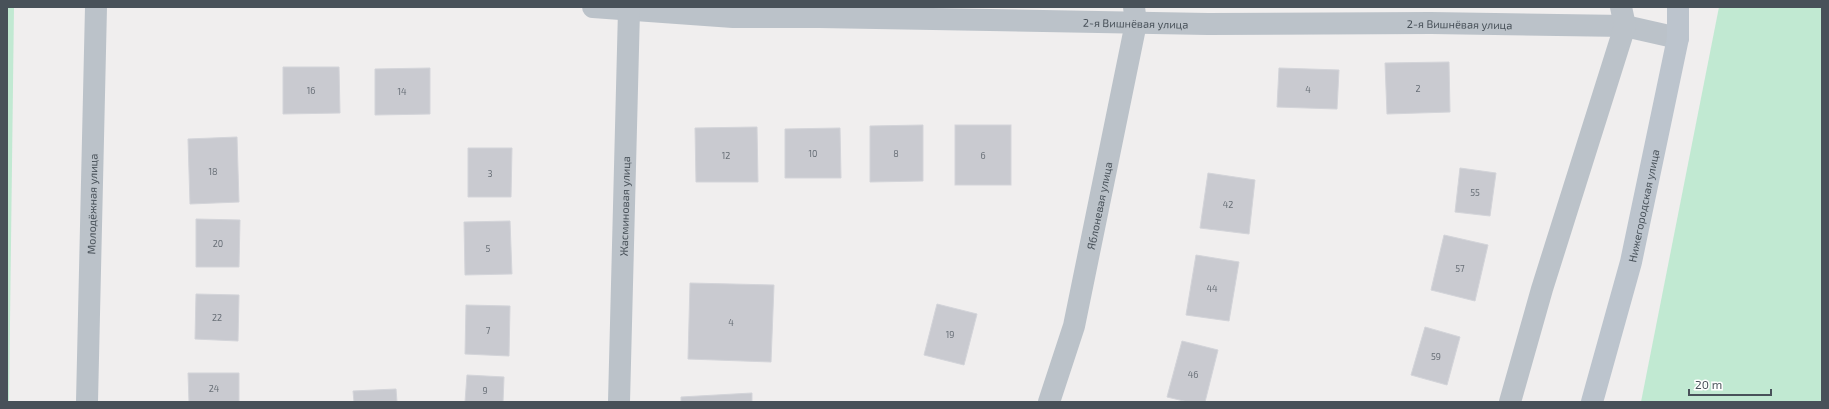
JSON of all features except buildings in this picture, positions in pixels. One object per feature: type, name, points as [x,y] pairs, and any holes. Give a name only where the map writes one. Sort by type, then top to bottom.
[{"type":"street","name":"Молодёжная улица","points":[[87,402],[96,7]]},
{"type":"street","name":"2-я Вишнёвая улица","points":[[593,7],[629,10],[733,12],[818,16],[1135,15],[1431,22],[1623,17],[1678,38]]},
{"type":"street","name":"Нижегородская улица","points":[[1592,402],[1631,262],[1678,38],[1678,7]]},
{"type":"street","name":"Жасминовая улица","points":[[619,402],[629,10]]},
{"type":"street","name":"Яблоневая улица","points":[[1049,402],[1074,326],[1135,15]]},
{"type":"street","points":[[1510,402],[1623,17]]},
{"type":"green space","points":[[7,7],[14,7],[9,402],[7,402]]},
{"type":"green space","points":[[1719,7],[1822,7],[1822,402],[1641,402]]}]
